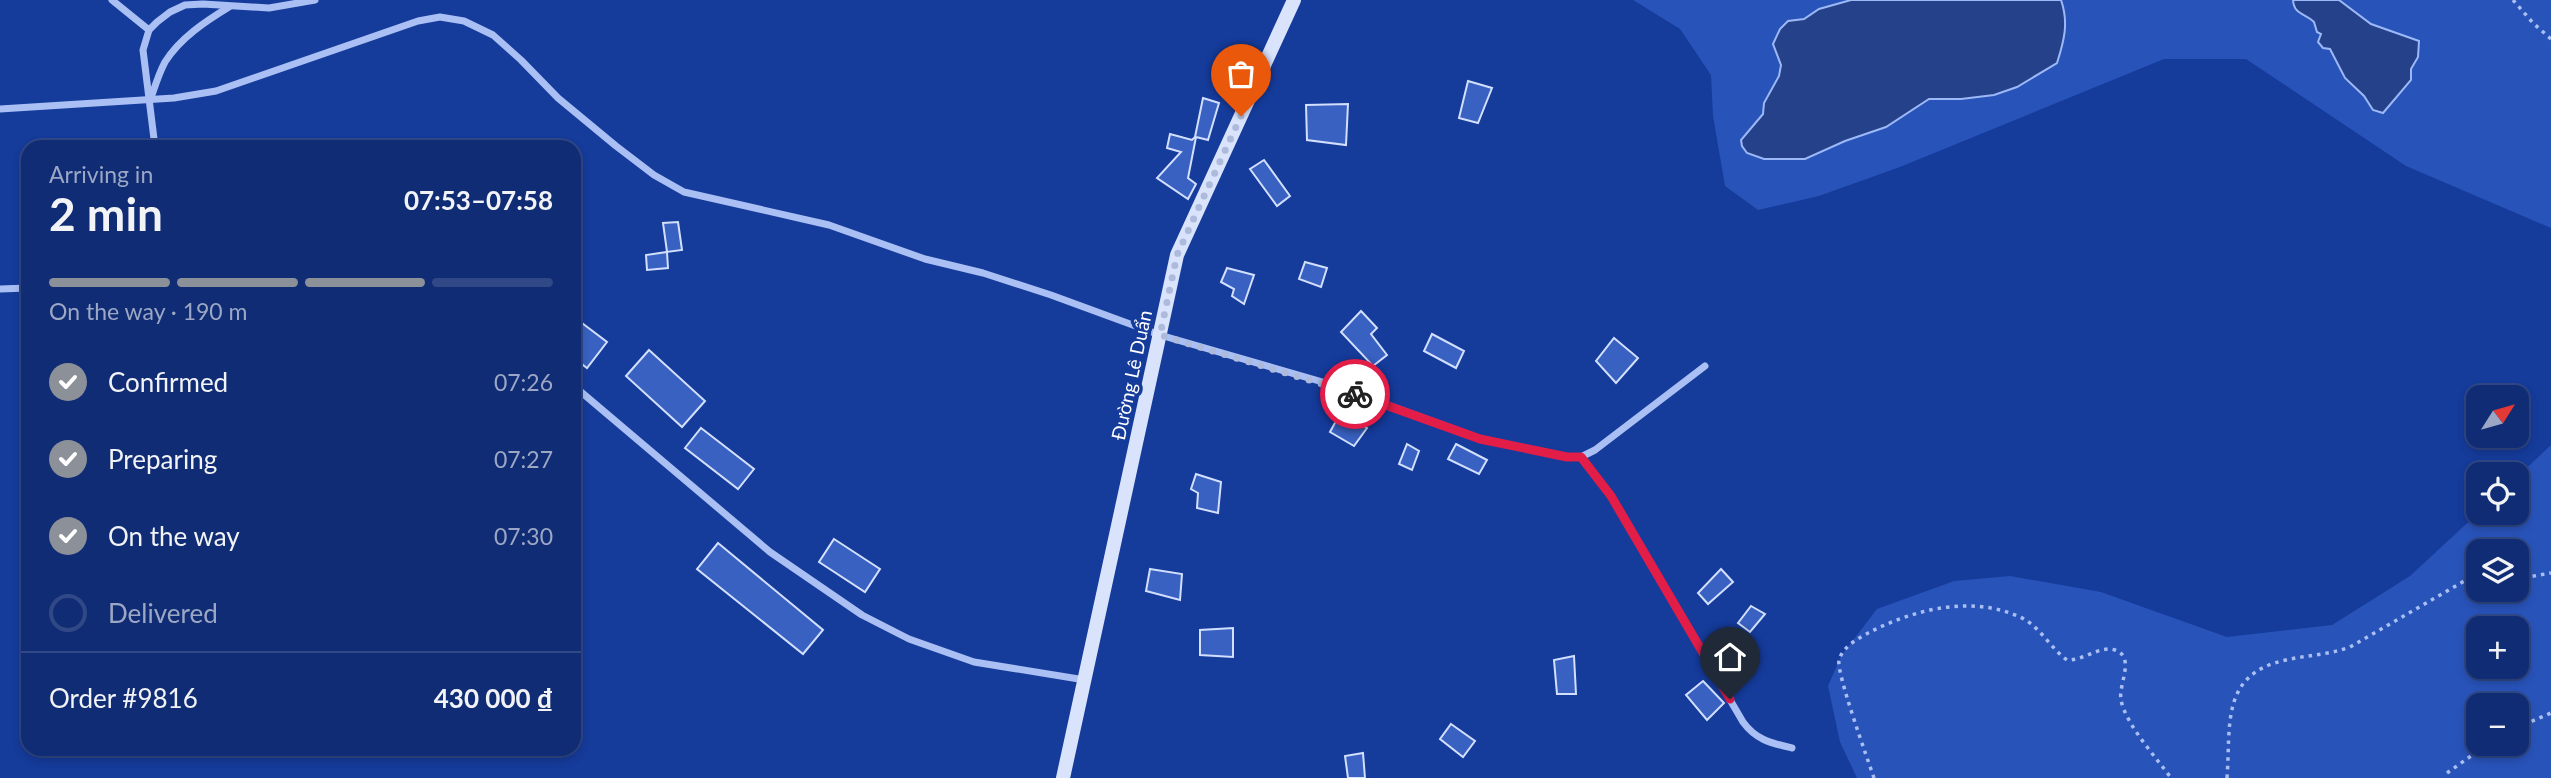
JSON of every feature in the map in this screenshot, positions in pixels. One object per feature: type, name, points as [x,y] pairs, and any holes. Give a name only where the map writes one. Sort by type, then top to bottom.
[{"type":"main road","name":"Đường Lê Duẩn","points":[[1063,778],[1177,255],[1294,0]]},
{"type":"street","points":[[112,0],[149,30]]},
{"type":"street","points":[[154,140],[143,50],[149,30],[170,12],[185,5],[269,8],[315,0]]},
{"type":"street","points":[[150,100],[165,63],[173,51],[206,22],[230,6]]},
{"type":"street","points":[[0,109],[150,100],[216,91],[418,21],[440,17],[464,20],[493,36],[558,98],[654,176],[684,192],[829,225],[925,259],[983,273],[1051,295],[1160,335],[1333,385],[1480,439],[1567,457],[1581,457],[1616,435],[1705,366]]},
{"type":"street","points":[[0,289],[21,288]]},
{"type":"street","points":[[581,392],[770,552],[862,615],[909,639],[974,662],[1085,680]]},
{"type":"street","points":[[1581,457],[1611,496],[1743,722],[1754,735],[1764,741],[1792,748]]},
{"type":"path","points":[[2513,0],[2551,39]]},
{"type":"path","points":[[2529,577],[2551,573]]},
{"type":"path","points":[[2227,778],[2233,703],[2243,682],[2269,665],[2287,659],[2328,654],[2350,647],[2466,580]]},
{"type":"path","points":[[1874,778],[1846,692],[1838,663],[1840,656],[1861,637],[1898,618],[1937,608],[1992,608],[2021,617],[2037,628],[2067,660],[2075,660],[2105,649],[2121,654],[2125,660],[2125,672],[2120,699],[2125,712],[2171,778]]},
{"type":"path","points":[[2529,722],[2551,713]]},
{"type":"path","points":[[2447,774],[2472,756]]},
{"type":"shaded area","points":[[1633,0],[2551,0],[2551,228],[2406,166],[2246,59],[2164,59],[1900,167],[1819,196],[1758,210],[1725,186],[1713,116],[1711,75],[1680,29]]},
{"type":"shaded area","points":[[1851,0],[2061,0],[2065,16],[2063,39],[2057,63],[2017,87],[1994,95],[1929,99],[1886,127],[1805,159],[1764,159],[1747,153],[1741,140],[1763,114],[1764,103],[1779,76],[1781,65],[1773,44],[1780,29],[1788,21],[1804,19],[1819,9]]},
{"type":"shaded area","points":[[2293,0],[2339,0],[2371,24],[2419,41],[2418,57],[2411,69],[2411,80],[2383,113],[2373,110],[2364,96],[2345,78],[2330,49],[2323,48],[2318,42],[2321,34],[2317,32],[2314,22],[2295,8]]},
{"type":"shaded area","points":[[2551,445],[2551,778],[1857,778],[1840,742],[1828,686],[1841,656],[1877,609],[1954,581],[2010,576],[2101,592],[2227,637],[2332,625],[2410,576],[2466,524],[2529,525],[2529,466]]},
{"type":"building","points":[[1468,81],[1492,88],[1478,123],[1459,118]]},
{"type":"building","points":[[1203,98],[1219,103],[1208,140],[1196,137],[1188,178],[1196,184],[1188,199],[1157,178],[1181,152],[1167,148],[1170,134],[1192,140],[1195,137]]},
{"type":"building","points":[[1348,104],[1346,145],[1307,140],[1306,105]]},
{"type":"building","points":[[1264,160],[1290,196],[1277,206],[1250,169]]},
{"type":"building","points":[[678,222],[682,250],[667,252],[663,223]]},
{"type":"building","points":[[667,252],[668,268],[647,270],[646,255]]},
{"type":"building","points":[[1305,262],[1327,268],[1321,287],[1299,279]]},
{"type":"building","points":[[1227,268],[1254,275],[1244,304],[1232,296],[1234,289],[1221,282]]},
{"type":"building","points":[[1361,311],[1377,328],[1371,334],[1387,355],[1373,366],[1341,332]]},
{"type":"building","points":[[581,322],[607,342],[587,368],[581,363]]},
{"type":"building","points":[[1432,334],[1464,351],[1456,368],[1424,351]]},
{"type":"building","points":[[1614,338],[1638,358],[1616,383],[1596,361]]},
{"type":"building","points":[[649,350],[705,401],[682,427],[626,376]]},
{"type":"building","points":[[1341,412],[1367,428],[1354,446],[1330,432]]},
{"type":"building","points":[[701,428],[754,469],[738,489],[685,448]]},
{"type":"building","points":[[1407,444],[1419,451],[1412,470],[1399,464]]},
{"type":"building","points":[[1456,444],[1487,460],[1479,474],[1448,459]]},
{"type":"building","points":[[1196,474],[1221,482],[1218,513],[1197,508],[1198,493],[1191,489]]},
{"type":"building","points":[[834,539],[880,569],[865,592],[819,562]]},
{"type":"building","points":[[718,543],[823,630],[803,654],[697,569]]},
{"type":"building","points":[[1150,569],[1182,574],[1180,600],[1146,591]]},
{"type":"building","points":[[1721,569],[1733,582],[1708,604],[1698,593]]},
{"type":"building","points":[[1751,606],[1765,614],[1750,632],[1738,623]]},
{"type":"building","points":[[1233,628],[1233,657],[1200,655],[1200,630]]},
{"type":"building","points":[[1574,656],[1576,694],[1557,694],[1554,660]]},
{"type":"building","points":[[1703,681],[1724,703],[1707,720],[1686,695]]},
{"type":"building","points":[[1451,724],[1475,741],[1463,757],[1440,739]]},
{"type":"building","points":[[1363,753],[1365,778],[1348,778],[1345,756]]},
{"type":"way so far","points":[[1241,116],[1177,255],[1160,335],[1333,385],[1355,394]]},
{"type":"route","points":[[1355,394],[1480,439],[1567,457],[1581,457],[1611,496],[1730,699]]}]
